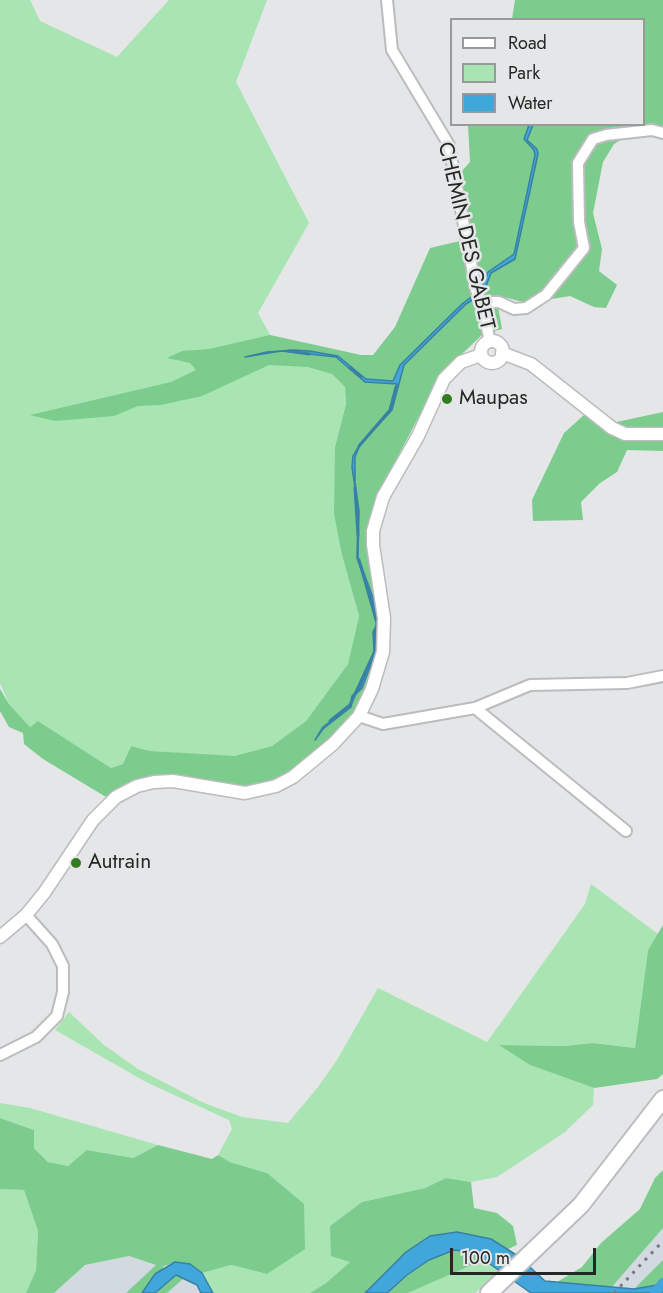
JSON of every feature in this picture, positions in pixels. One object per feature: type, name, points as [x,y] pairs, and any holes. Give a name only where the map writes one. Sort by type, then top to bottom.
[{"type":"main road","points":[[489,1293],[573,1212],[663,1099]]},
{"type":"street","name":"CHEMIN DES GABET","points":[[387,0],[392,50],[449,145],[479,299],[490,342]]},
{"type":"street","points":[[479,299],[500,302],[514,309],[526,308],[546,295],[584,248],[579,222],[579,163],[593,139],[606,135],[652,130],[663,133]]},
{"type":"street","points":[[502,353],[499,360],[493,363],[486,361],[481,355],[482,347],[490,342],[498,344],[502,353],[531,364],[612,428],[625,434],[663,434]]},
{"type":"street","points":[[0,937],[26,915],[44,893],[93,820],[116,797],[137,786],[154,782],[179,782],[245,793],[276,786],[293,777],[333,744],[359,716],[372,689],[383,652],[384,618],[373,545],[380,506],[394,474],[418,436],[444,379],[460,362],[481,355]]},
{"type":"street","points":[[359,716],[383,724],[475,708],[530,685],[627,683],[663,676]]},
{"type":"street","points":[[475,708],[626,831]]},
{"type":"street","points":[[0,1054],[36,1037],[57,1016],[63,992],[63,966],[52,944],[26,915]]},
{"type":"shaded area","points":[[663,1228],[663,1260],[634,1289],[611,1288]]},
{"type":"shaded area","points":[[129,1256],[156,1265],[197,1285],[201,1293],[54,1293],[85,1265]]},
{"type":"green space","points":[[0,0],[30,0],[40,21],[117,57],[169,0],[267,0],[236,82],[309,223],[258,313],[270,335],[332,374],[345,387],[346,404],[335,447],[342,555],[359,616],[348,664],[306,721],[272,746],[235,757],[150,751],[131,746],[123,764],[111,768],[38,721],[30,727],[9,704],[0,683]]},
{"type":"green space","points":[[515,0],[663,0],[663,126],[649,123],[645,125],[645,18],[512,18]]},
{"type":"green space","points":[[468,126],[644,126],[614,144],[603,162],[593,213],[602,249],[599,271],[617,285],[606,308],[594,307],[570,296],[527,303],[496,295],[502,329],[483,334],[442,373],[380,490],[369,527],[384,608],[382,652],[352,721],[287,777],[259,789],[172,775],[128,783],[106,797],[43,759],[24,744],[23,733],[9,727],[0,711],[0,689],[9,704],[30,727],[38,721],[111,768],[123,764],[131,746],[150,751],[235,756],[272,746],[306,721],[348,664],[359,616],[342,555],[334,514],[335,447],[346,404],[345,387],[332,374],[308,367],[269,365],[202,396],[161,405],[138,406],[114,416],[55,421],[30,415],[171,382],[196,370],[190,363],[167,358],[182,351],[209,349],[270,335],[361,355],[373,355],[395,327],[430,248],[460,241],[469,235],[461,172],[470,162]]},
{"type":"green space","points":[[663,412],[663,451],[627,450],[617,472],[600,483],[581,502],[583,520],[533,521],[532,500],[564,433],[584,415],[598,426]]},
{"type":"green space","points":[[591,884],[658,934],[648,950],[635,1048],[593,1043],[564,1046],[500,1045],[530,1065],[594,1088],[593,1105],[565,1132],[497,1177],[471,1182],[446,1178],[425,1188],[362,1202],[330,1226],[350,1262],[326,1283],[310,1293],[213,1293],[202,1273],[231,1265],[267,1274],[267,1173],[230,1162],[218,1155],[232,1129],[229,1120],[146,1082],[55,1030],[69,1012],[104,1045],[138,1069],[204,1103],[242,1117],[288,1123],[337,1060],[378,988],[487,1042],[585,904]]},
{"type":"green space","points":[[663,925],[663,1074],[657,1079],[594,1088],[530,1065],[499,1045],[564,1046],[593,1043],[635,1048],[648,950]]},
{"type":"green space","points":[[0,1103],[30,1108],[158,1145],[133,1158],[88,1150],[68,1166],[48,1162],[34,1148],[34,1130],[0,1118]]},
{"type":"green space","points":[[0,1118],[34,1130],[34,1148],[48,1162],[68,1166],[87,1150],[133,1158],[158,1145],[212,1159],[218,1155],[230,1162],[267,1173],[304,1204],[305,1249],[267,1274],[231,1265],[202,1273],[190,1264],[175,1262],[162,1267],[184,1278],[167,1293],[126,1293],[156,1265],[129,1256],[85,1265],[54,1293],[26,1293],[36,1270],[38,1231],[24,1190],[0,1189]]},
{"type":"green space","points":[[663,1170],[663,1228],[611,1288],[557,1282],[582,1267],[601,1243],[640,1209],[655,1178]]},
{"type":"green space","points":[[446,1178],[471,1182],[474,1208],[497,1213],[513,1226],[517,1245],[408,1293],[310,1293],[326,1283],[350,1262],[331,1256],[330,1226],[362,1202],[425,1188]]},
{"type":"green space","points":[[0,1189],[24,1190],[38,1231],[36,1270],[26,1293],[0,1293]]},
{"type":"green space","points":[[484,1259],[503,1272],[475,1293],[408,1293]]},
{"type":"green space","points":[[663,1260],[663,1293],[630,1293]]},
{"type":"water","points":[[529,126],[533,126],[527,140],[537,149],[538,154],[515,259],[491,273],[480,295],[466,304],[404,365],[392,410],[360,445],[355,457],[355,482],[359,511],[358,557],[375,603],[379,624],[374,632],[376,652],[362,688],[353,697],[351,707],[323,729],[315,740],[323,727],[350,706],[352,696],[360,688],[374,652],[373,632],[377,624],[373,603],[357,558],[358,509],[352,467],[353,456],[359,446],[390,411],[397,384],[365,382],[336,357],[281,351],[245,357],[267,352],[293,350],[309,351],[338,356],[366,379],[393,381],[400,365],[462,304],[479,291],[488,272],[514,254],[535,155],[534,150],[524,139]]},
{"type":"water","points":[[457,1232],[491,1239],[518,1256],[545,1281],[634,1289],[663,1284],[663,1293],[531,1293],[473,1252],[454,1250],[429,1260],[387,1293],[365,1293],[406,1252],[430,1236]]},
{"type":"water","points":[[175,1262],[190,1264],[202,1273],[213,1293],[201,1293],[197,1285],[176,1275],[155,1293],[142,1293],[155,1274]]},
{"type":"waterway","points":[[289,351],[309,354]]},
{"type":"waterway","points":[[350,368],[361,377]]},
{"type":"waterway","points":[[359,446],[390,410],[396,387]]},
{"type":"waterway","points":[[355,488],[358,535]]},
{"type":"waterway","points":[[330,721],[350,705],[375,651],[377,623],[359,560]]},
{"type":"waterway","points":[[655,1293],[663,1283]]},
{"type":"railway","points":[[614,1293],[663,1241]]},
{"type":"place","name":"Maupas","points":[[447,399]]},
{"type":"place","name":"Autrain","points":[[76,863]]}]
